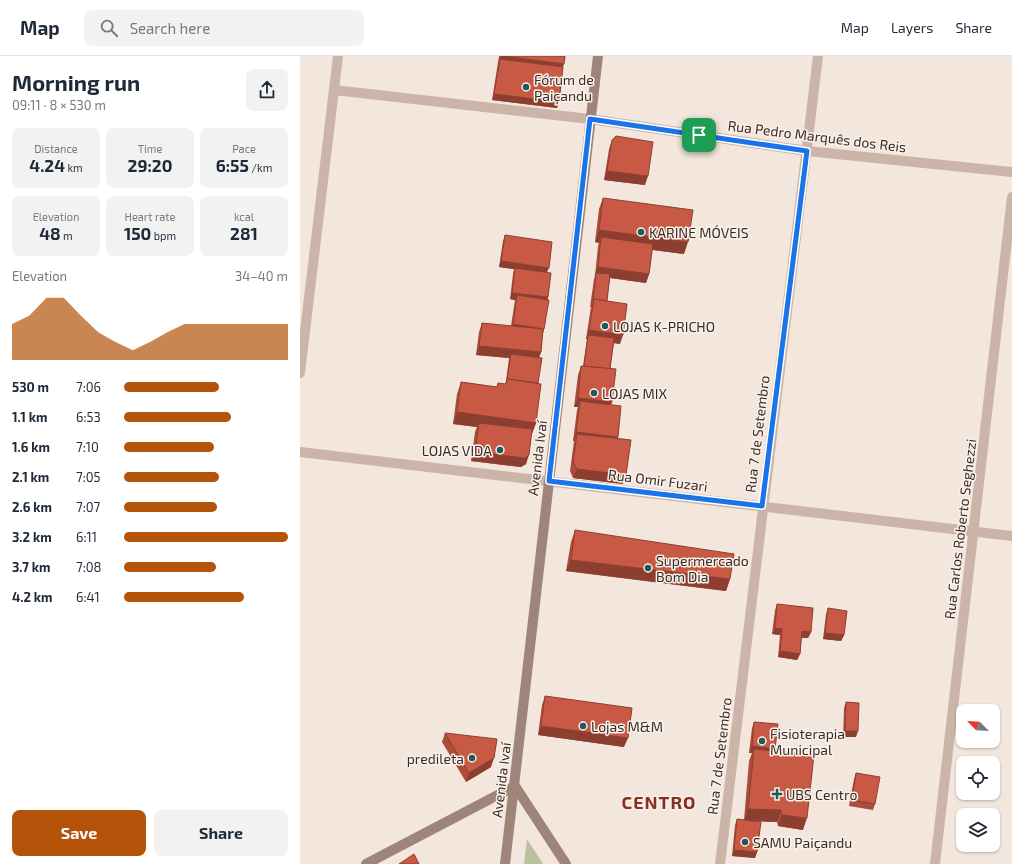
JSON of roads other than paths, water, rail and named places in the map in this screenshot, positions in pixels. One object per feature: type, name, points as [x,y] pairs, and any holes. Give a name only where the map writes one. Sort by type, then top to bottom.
[{"type":"street","points":[[300,373],[338,56]]},
{"type":"street","name":"Avenida Ivaí","points":[[505,864],[598,56]]},
{"type":"street","name":"Rua 7 de Setembro","points":[[720,864],[762,506],[818,56]]},
{"type":"street","name":"Rua Pedro Marquês dos Reis","points":[[334,90],[590,119],[807,151],[1012,172]]},
{"type":"street","name":"Rua Carlos Roberto Seghezzi","points":[[935,864],[1012,197]]},
{"type":"street","name":"Rua Omir Fuzari","points":[[300,452],[1012,536]]},
{"type":"street","points":[[366,864],[515,786],[566,864]]},
{"type":"place","name":"Fórum de Paiçandu","points":[[526,87]]},
{"type":"place","name":"KARINE MÓVEIS","points":[[641,232]]},
{"type":"place","name":"LOJAS K-PRICHO","points":[[605,326]]},
{"type":"place","name":"LOJAS MIX","points":[[594,393]]},
{"type":"place","name":"LOJAS VIDA","points":[[500,450]]},
{"type":"place","name":"Supermercado Bom Dia","points":[[648,568]]},
{"type":"place","name":"Lojas M&M","points":[[583,726]]},
{"type":"place","name":"Fisioterapia Municipal","points":[[762,741]]},
{"type":"place","name":"predileta","points":[[472,758]]},
{"type":"place","name":"UBS Centro","points":[[777,794]]},
{"type":"place","name":"SAMU Paiçandu","points":[[745,842]]},
{"type":"district","name":"CENTRO","points":[[659,802]]}]
